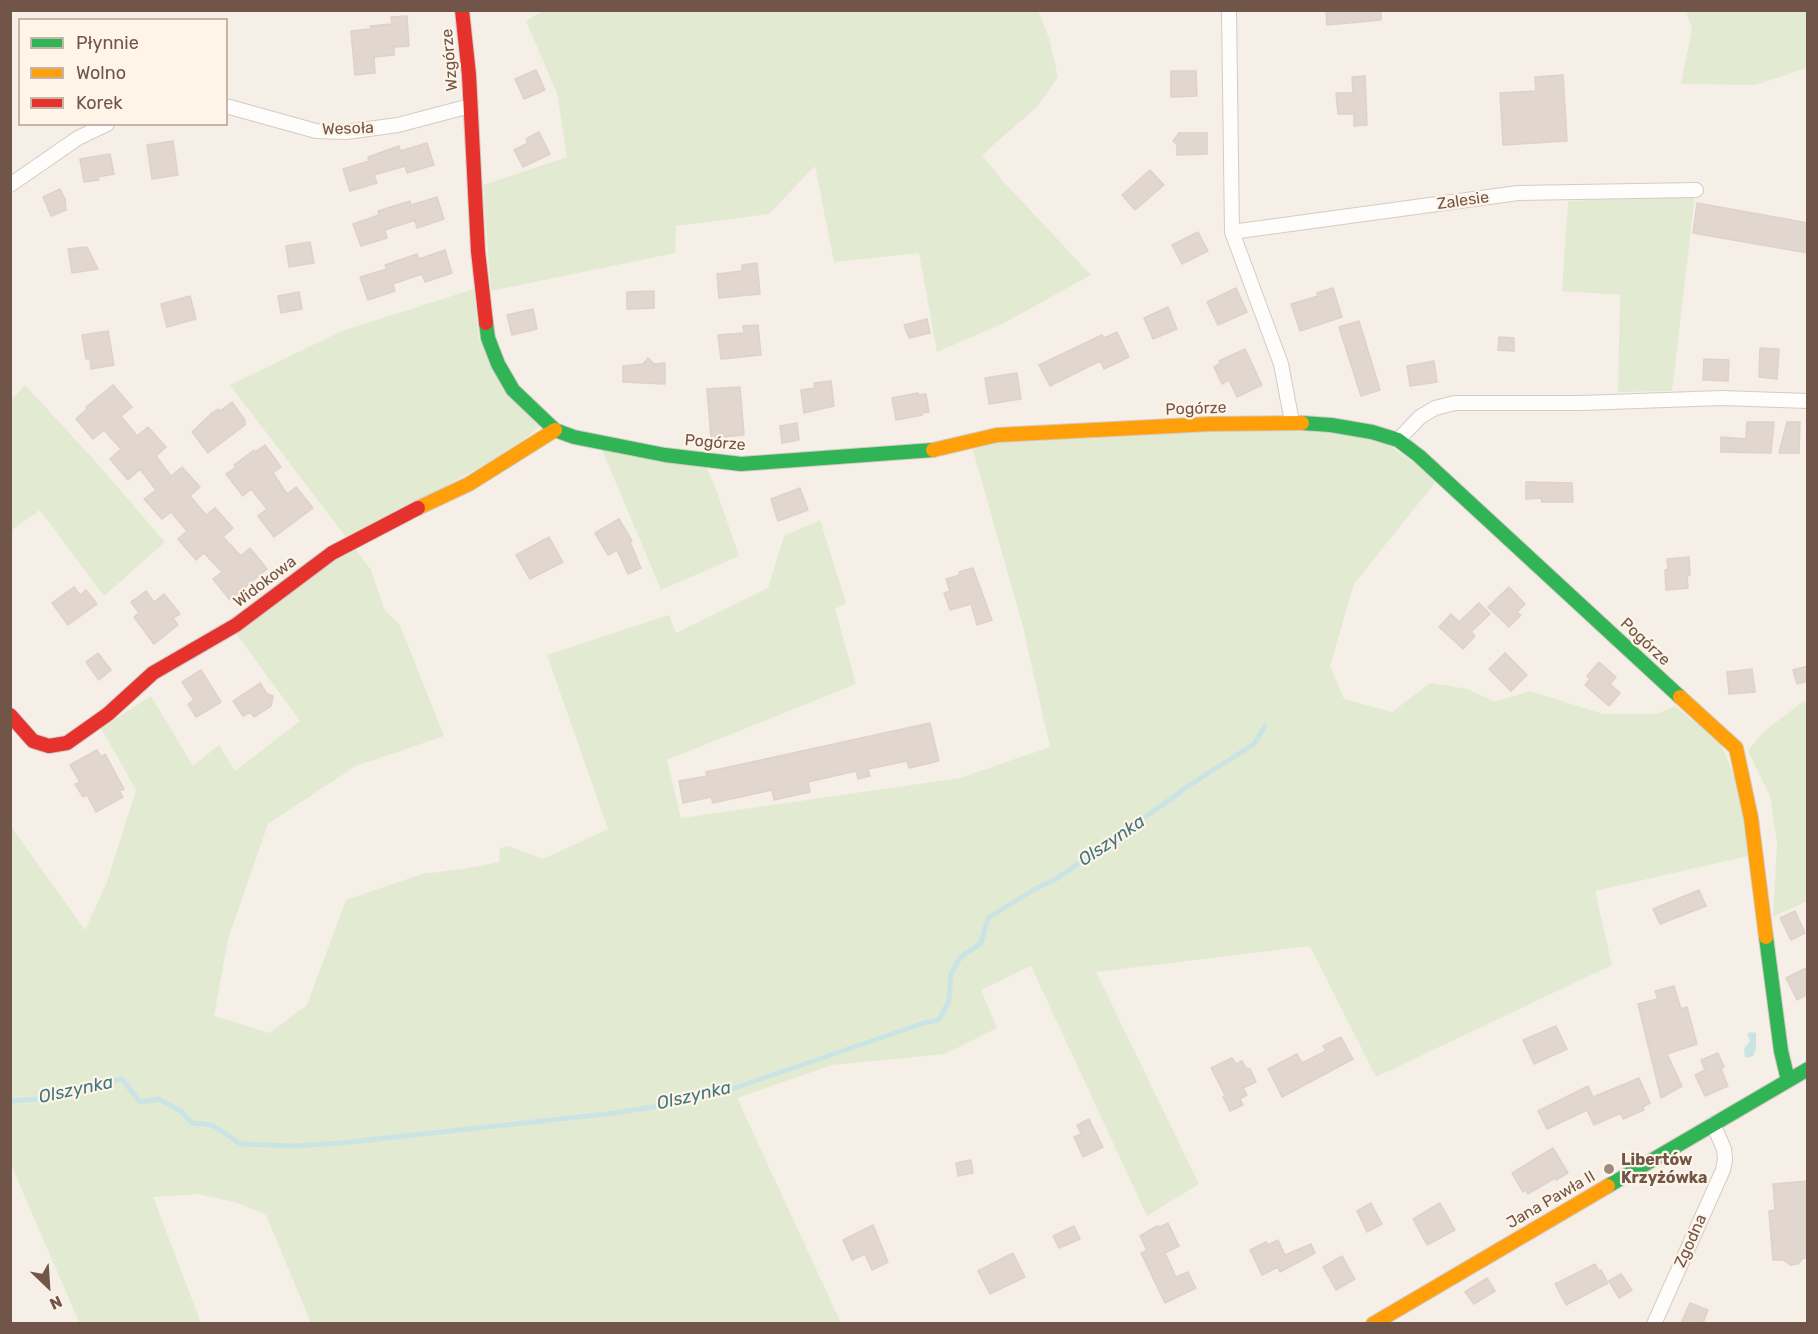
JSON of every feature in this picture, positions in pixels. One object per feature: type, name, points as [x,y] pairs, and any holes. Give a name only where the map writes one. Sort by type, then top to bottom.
[{"type":"street","name":"Wzgórze","points":[[462,10],[470,106]]},
{"type":"street","points":[[1229,10],[1232,232],[1281,364],[1292,422]]},
{"type":"street","name":"Wesoła","points":[[228,107],[316,130],[346,132],[398,125],[470,106]]},
{"type":"street","name":"Pogórze","points":[[470,106],[478,251],[488,338],[498,364],[513,390],[555,430],[574,437],[673,456],[730,463],[764,464],[934,450],[997,435],[1066,430],[1292,422],[1372,432],[1398,440],[1419,456],[1736,748],[1751,818],[1781,1051],[1788,1080]]},
{"type":"street","points":[[10,185],[78,138],[102,126]]},
{"type":"street","name":"Zalesie","points":[[1232,232],[1518,194],[1696,190]]},
{"type":"street","points":[[1398,440],[1420,417],[1435,408],[1455,403],[1582,403],[1722,398],[1808,401]]},
{"type":"street","name":"Widokowa","points":[[10,715],[33,741],[49,746],[67,743],[108,714],[153,673],[236,625],[286,585],[332,553],[377,528],[469,484],[555,430]]},
{"type":"street","name":"Jana Pawła II","points":[[1373,1323],[1808,1069]]},
{"type":"street","name":"Zgodna","points":[[1654,1323],[1723,1170],[1724,1149],[1713,1124]]},
{"type":"green space","points":[[542,11],[1038,11],[1049,38],[1058,77],[1038,106],[982,155],[1002,180],[1091,275],[1004,323],[937,352],[919,253],[834,262],[815,166],[769,214],[676,226],[675,253],[491,291],[483,185],[567,157],[557,93],[526,21]]},
{"type":"green space","points":[[1686,11],[1807,11],[1807,68],[1755,85],[1681,84],[1692,29]]},
{"type":"green space","points":[[1695,195],[1672,391],[1618,392],[1620,295],[1562,291],[1568,201]]},
{"type":"green space","points":[[474,289],[479,339],[540,426],[515,448],[348,540],[230,385],[342,331]]},
{"type":"green space","points":[[25,385],[165,542],[104,596],[40,510],[11,531],[11,400]]},
{"type":"green space","points":[[1275,428],[1344,433],[1387,444],[1438,479],[1354,584],[1330,666],[1344,699],[1392,712],[1430,683],[1468,689],[1495,702],[1530,691],[1603,714],[1657,714],[1675,706],[1720,742],[1743,796],[1748,856],[1595,891],[1612,965],[1376,1077],[1310,946],[1096,972],[1199,1184],[1147,1216],[1031,966],[981,990],[997,1028],[945,1054],[832,1065],[737,1098],[841,1323],[311,1323],[266,1215],[238,1203],[198,1194],[153,1197],[201,1323],[80,1324],[11,1165],[10,825],[85,930],[107,882],[136,790],[101,728],[151,696],[193,766],[219,745],[235,771],[300,721],[235,632],[354,547],[371,570],[385,611],[400,625],[444,736],[356,766],[268,824],[228,939],[214,1016],[270,1033],[307,1005],[346,900],[422,874],[499,862],[500,848],[509,846],[543,859],[608,829],[547,655],[669,615],[676,633],[768,588],[784,536],[820,520],[846,603],[835,609],[856,684],[667,760],[681,818],[960,778],[1050,747],[1023,627],[973,450],[998,441]]},
{"type":"green space","points":[[600,445],[705,465],[715,486],[739,556],[661,590]]},
{"type":"green space","points":[[1804,701],[1808,708],[1807,901],[1773,917],[1777,843],[1770,796],[1748,751],[1763,732]]},
{"type":"water","points":[[1756,1033],[1756,1047],[1754,1055],[1749,1058],[1745,1057],[1744,1049],[1750,1041],[1747,1034]]},
{"type":"building","points":[[1326,10],[1381,10],[1381,20],[1327,25]]},
{"type":"building","points":[[407,16],[409,46],[394,47],[394,55],[374,57],[375,73],[355,75],[351,31],[392,24],[391,17]]},
{"type":"building","points":[[536,70],[545,90],[524,99],[515,79]]},
{"type":"building","points":[[1171,71],[1196,71],[1197,96],[1171,97]]},
{"type":"building","points":[[1563,75],[1567,141],[1503,145],[1500,93],[1536,91],[1535,77]]},
{"type":"building","points":[[1365,76],[1367,125],[1354,126],[1354,114],[1338,114],[1336,93],[1353,93],[1352,77]]},
{"type":"building","points":[[539,132],[550,154],[523,167],[514,150],[528,143],[526,139]]},
{"type":"building","points":[[1179,133],[1207,133],[1207,154],[1177,155],[1177,145],[1173,141]]},
{"type":"building","points":[[173,141],[178,175],[152,179],[147,145]]},
{"type":"building","points":[[427,143],[434,165],[407,173],[405,166],[374,175],[377,183],[350,191],[343,169],[369,161],[368,157],[399,146],[400,151]]},
{"type":"building","points":[[110,154],[114,174],[98,177],[99,180],[84,182],[80,159]]},
{"type":"building","points":[[1150,170],[1164,185],[1135,210],[1122,195]]},
{"type":"building","points":[[60,189],[65,199],[66,210],[51,216],[43,197]]},
{"type":"building","points":[[437,197],[444,219],[417,228],[415,220],[385,230],[387,238],[361,246],[353,224],[379,215],[378,211],[410,201],[411,205]]},
{"type":"building","points":[[1697,203],[1808,223],[1808,253],[1693,233]]},
{"type":"building","points":[[1198,232],[1208,251],[1182,264],[1172,245]]},
{"type":"building","points":[[310,242],[314,263],[289,267],[286,246]]},
{"type":"building","points":[[87,247],[98,269],[72,273],[68,249]]},
{"type":"building","points":[[445,250],[452,273],[425,282],[422,274],[393,284],[395,291],[368,300],[360,277],[387,269],[385,265],[417,254],[419,259]]},
{"type":"building","points":[[757,263],[760,294],[719,298],[717,274],[742,271],[742,265]]},
{"type":"building","points":[[1236,288],[1247,312],[1218,325],[1207,302]]},
{"type":"building","points":[[1333,288],[1342,317],[1300,331],[1291,304],[1318,296],[1317,293]]},
{"type":"building","points":[[654,291],[654,308],[627,309],[627,292]]},
{"type":"building","points":[[299,292],[302,309],[281,313],[278,296]]},
{"type":"building","points":[[190,296],[196,319],[167,327],[161,304]]},
{"type":"building","points":[[1168,307],[1177,329],[1153,339],[1144,318]]},
{"type":"building","points":[[533,309],[537,329],[512,335],[507,315]]},
{"type":"building","points":[[927,319],[930,333],[909,338],[904,325]]},
{"type":"building","points":[[1359,321],[1380,390],[1361,396],[1339,327]]},
{"type":"building","points":[[758,325],[761,355],[721,359],[718,335],[744,333],[743,326]]},
{"type":"building","points":[[108,331],[114,365],[91,369],[90,358],[86,359],[82,335]]},
{"type":"building","points":[[1117,332],[1129,357],[1104,369],[1100,361],[1050,386],[1039,365],[1102,335],[1104,338]]},
{"type":"building","points":[[1499,337],[1514,338],[1514,351],[1498,350]]},
{"type":"building","points":[[1760,348],[1779,349],[1777,379],[1759,377]]},
{"type":"building","points":[[1245,349],[1262,385],[1237,397],[1229,380],[1222,384],[1214,367],[1220,364],[1219,361]]},
{"type":"building","points":[[648,358],[654,364],[665,363],[665,384],[623,382],[623,366],[643,364]]},
{"type":"building","points":[[1704,359],[1729,360],[1728,381],[1703,380]]},
{"type":"building","points":[[1434,361],[1437,382],[1410,386],[1407,366]]},
{"type":"building","points":[[1017,373],[1021,399],[989,404],[985,378]]},
{"type":"building","points":[[831,381],[834,406],[804,413],[801,390],[815,388],[814,383]]},
{"type":"building","points":[[113,385],[132,407],[121,416],[137,436],[148,427],[166,447],[156,456],[171,476],[182,467],[200,487],[190,496],[206,515],[215,508],[233,528],[223,537],[241,556],[250,548],[267,569],[230,600],[213,579],[222,572],[204,553],[196,560],[178,539],[187,531],[171,512],[162,519],[144,499],[156,490],[140,469],[128,480],[110,459],[121,449],[104,430],[93,439],[76,419],[87,409],[86,407]]},
{"type":"building","points":[[740,387],[744,435],[711,438],[707,389]]},
{"type":"building","points":[[918,393],[918,395],[926,394],[929,412],[896,420],[892,398]]},
{"type":"building","points":[[232,402],[245,420],[245,425],[208,453],[192,432],[212,413],[218,409],[220,411]]},
{"type":"building","points":[[1747,422],[1774,422],[1771,453],[1721,452],[1721,437],[1746,439]]},
{"type":"building","points":[[1787,422],[1800,422],[1799,453],[1779,453]]},
{"type":"building","points":[[797,423],[799,440],[782,443],[780,426]]},
{"type":"building","points":[[265,445],[281,467],[273,473],[287,494],[296,487],[313,508],[274,537],[258,516],[267,509],[251,489],[243,496],[226,474],[254,450],[255,452]]},
{"type":"building","points":[[1526,482],[1572,483],[1573,502],[1542,502],[1541,498],[1526,499]]},
{"type":"building","points":[[800,488],[808,510],[778,521],[771,499]]},
{"type":"building","points":[[619,519],[632,541],[630,542],[641,568],[628,574],[617,550],[608,555],[595,533]]},
{"type":"building","points":[[549,537],[563,562],[530,579],[516,555]]},
{"type":"building","points":[[1689,557],[1688,588],[1666,590],[1667,559]]},
{"type":"building","points":[[973,568],[992,620],[977,625],[971,604],[950,610],[944,593],[950,591],[946,579]]},
{"type":"building","points":[[74,587],[80,595],[86,590],[97,604],[68,625],[52,603]]},
{"type":"building","points":[[1509,587],[1525,604],[1517,612],[1521,615],[1509,627],[1488,607]]},
{"type":"building","points":[[146,591],[154,602],[164,594],[180,614],[173,618],[178,625],[154,644],[134,617],[139,613],[131,602]]},
{"type":"building","points":[[1479,603],[1490,614],[1471,632],[1475,636],[1463,649],[1439,627],[1451,614],[1459,622]]},
{"type":"building","points":[[98,653],[111,670],[99,680],[86,662]]},
{"type":"building","points":[[1505,653],[1527,675],[1511,691],[1489,669]]},
{"type":"building","points":[[1599,662],[1616,677],[1610,684],[1620,693],[1609,706],[1585,685],[1590,679],[1587,676]]},
{"type":"building","points":[[1808,666],[1808,681],[1797,684],[1793,670]]},
{"type":"building","points":[[1752,669],[1755,692],[1729,694],[1727,672]]},
{"type":"building","points":[[201,670],[221,702],[196,717],[188,704],[194,700],[182,682]]},
{"type":"building","points":[[260,683],[267,694],[273,696],[271,706],[254,717],[250,712],[243,716],[233,701]]},
{"type":"building","points":[[930,723],[939,761],[909,768],[907,761],[868,769],[870,776],[858,779],[856,771],[808,782],[810,792],[774,800],[772,790],[713,803],[711,797],[683,803],[679,781],[707,776],[706,772]]},
{"type":"building","points":[[97,750],[101,757],[105,754],[124,789],[119,791],[123,797],[96,812],[87,795],[83,797],[75,784],[80,782],[70,765]]},
{"type":"building","points":[[1699,890],[1706,906],[1660,924],[1653,909]]},
{"type":"building","points":[[1795,911],[1805,933],[1791,940],[1780,918]]},
{"type":"building","points":[[1808,967],[1808,994],[1797,1000],[1786,978]]},
{"type":"building","points":[[1674,986],[1681,1009],[1687,1007],[1697,1044],[1667,1054],[1682,1086],[1661,1098],[1638,1004],[1658,999],[1655,991]]},
{"type":"building","points":[[1556,1026],[1567,1049],[1534,1064],[1523,1040]]},
{"type":"building","points":[[1341,1037],[1353,1059],[1282,1097],[1268,1069],[1297,1054],[1302,1063],[1326,1051],[1323,1046]]},
{"type":"building","points":[[1718,1053],[1728,1086],[1705,1096],[1695,1075],[1705,1070],[1701,1060]]},
{"type":"building","points":[[1232,1058],[1236,1064],[1242,1061],[1246,1068],[1250,1069],[1256,1082],[1243,1088],[1247,1095],[1240,1099],[1243,1105],[1230,1111],[1223,1097],[1225,1095],[1211,1068]]},
{"type":"building","points":[[1639,1078],[1650,1103],[1643,1107],[1644,1110],[1623,1119],[1621,1113],[1594,1125],[1587,1110],[1547,1129],[1538,1111],[1588,1086],[1593,1097]]},
{"type":"building","points":[[1089,1119],[1103,1147],[1083,1157],[1074,1137],[1081,1134],[1077,1125]]},
{"type":"building","points":[[1553,1148],[1568,1173],[1528,1194],[1526,1190],[1523,1192],[1512,1173]]},
{"type":"building","points":[[971,1160],[973,1173],[958,1176],[956,1163]]},
{"type":"building","points":[[1808,1181],[1808,1258],[1803,1258],[1798,1264],[1790,1265],[1784,1260],[1773,1260],[1769,1211],[1775,1210],[1773,1184]]},
{"type":"building","points":[[1371,1203],[1382,1224],[1367,1232],[1357,1211]]},
{"type":"building","points":[[1440,1203],[1455,1230],[1427,1245],[1413,1219]]},
{"type":"building","points":[[1168,1223],[1179,1246],[1165,1253],[1176,1277],[1188,1272],[1196,1288],[1165,1303],[1141,1253],[1147,1250],[1140,1236],[1157,1226]]},
{"type":"building","points":[[873,1225],[888,1262],[872,1270],[865,1254],[852,1260],[843,1240]]},
{"type":"building","points":[[1074,1226],[1080,1239],[1059,1248],[1053,1236]]},
{"type":"building","points":[[1278,1240],[1285,1255],[1311,1244],[1315,1253],[1280,1272],[1278,1267],[1262,1275],[1250,1250],[1266,1242],[1268,1245]]},
{"type":"building","points":[[1013,1253],[1025,1277],[990,1294],[978,1271]]},
{"type":"building","points":[[1342,1256],[1355,1279],[1336,1290],[1323,1267]]},
{"type":"building","points":[[1595,1264],[1608,1283],[1566,1305],[1555,1284]]},
{"type":"building","points":[[1621,1274],[1632,1290],[1619,1298],[1609,1281]]},
{"type":"building","points":[[1487,1278],[1495,1291],[1474,1304],[1465,1292]]},
{"type":"building","points":[[1690,1303],[1708,1310],[1703,1323],[1681,1323]]},
{"type":"waterway","name":"Olszynka","points":[[10,1101],[54,1098],[122,1079],[140,1102],[159,1099],[182,1112],[192,1123],[212,1125],[241,1144],[294,1146],[341,1143],[615,1113],[683,1102],[723,1092],[924,1023],[939,1020],[949,1001],[951,974],[960,958],[981,943],[988,918],[1033,890],[1056,879],[1188,786],[1254,744],[1265,726]]},
{"type":"traffic: fast","points":[[486,323],[488,338],[498,364],[513,390],[555,430],[574,437],[665,455],[741,464],[933,450]]},
{"type":"traffic: fast","points":[[1302,423],[1372,432],[1398,440],[1419,456],[1680,697]]},
{"type":"traffic: fast","points":[[1766,937],[1781,1051],[1788,1080]]},
{"type":"traffic: fast","points":[[1608,1186],[1808,1069]]},
{"type":"traffic: slow","points":[[933,450],[997,435],[1210,424],[1302,423]]},
{"type":"traffic: slow","points":[[418,508],[469,484],[555,430]]},
{"type":"traffic: slow","points":[[1680,697],[1736,748],[1751,818],[1766,937]]},
{"type":"traffic: slow","points":[[1373,1324],[1608,1186]]},
{"type":"traffic: jam","points":[[462,10],[469,75],[478,251],[486,323]]},
{"type":"traffic: jam","points":[[10,715],[33,741],[49,746],[67,743],[108,714],[153,673],[236,625],[332,553],[418,508]]},
{"type":"place","name":"Libertów Krzyżówka","points":[[1609,1169]]}]
